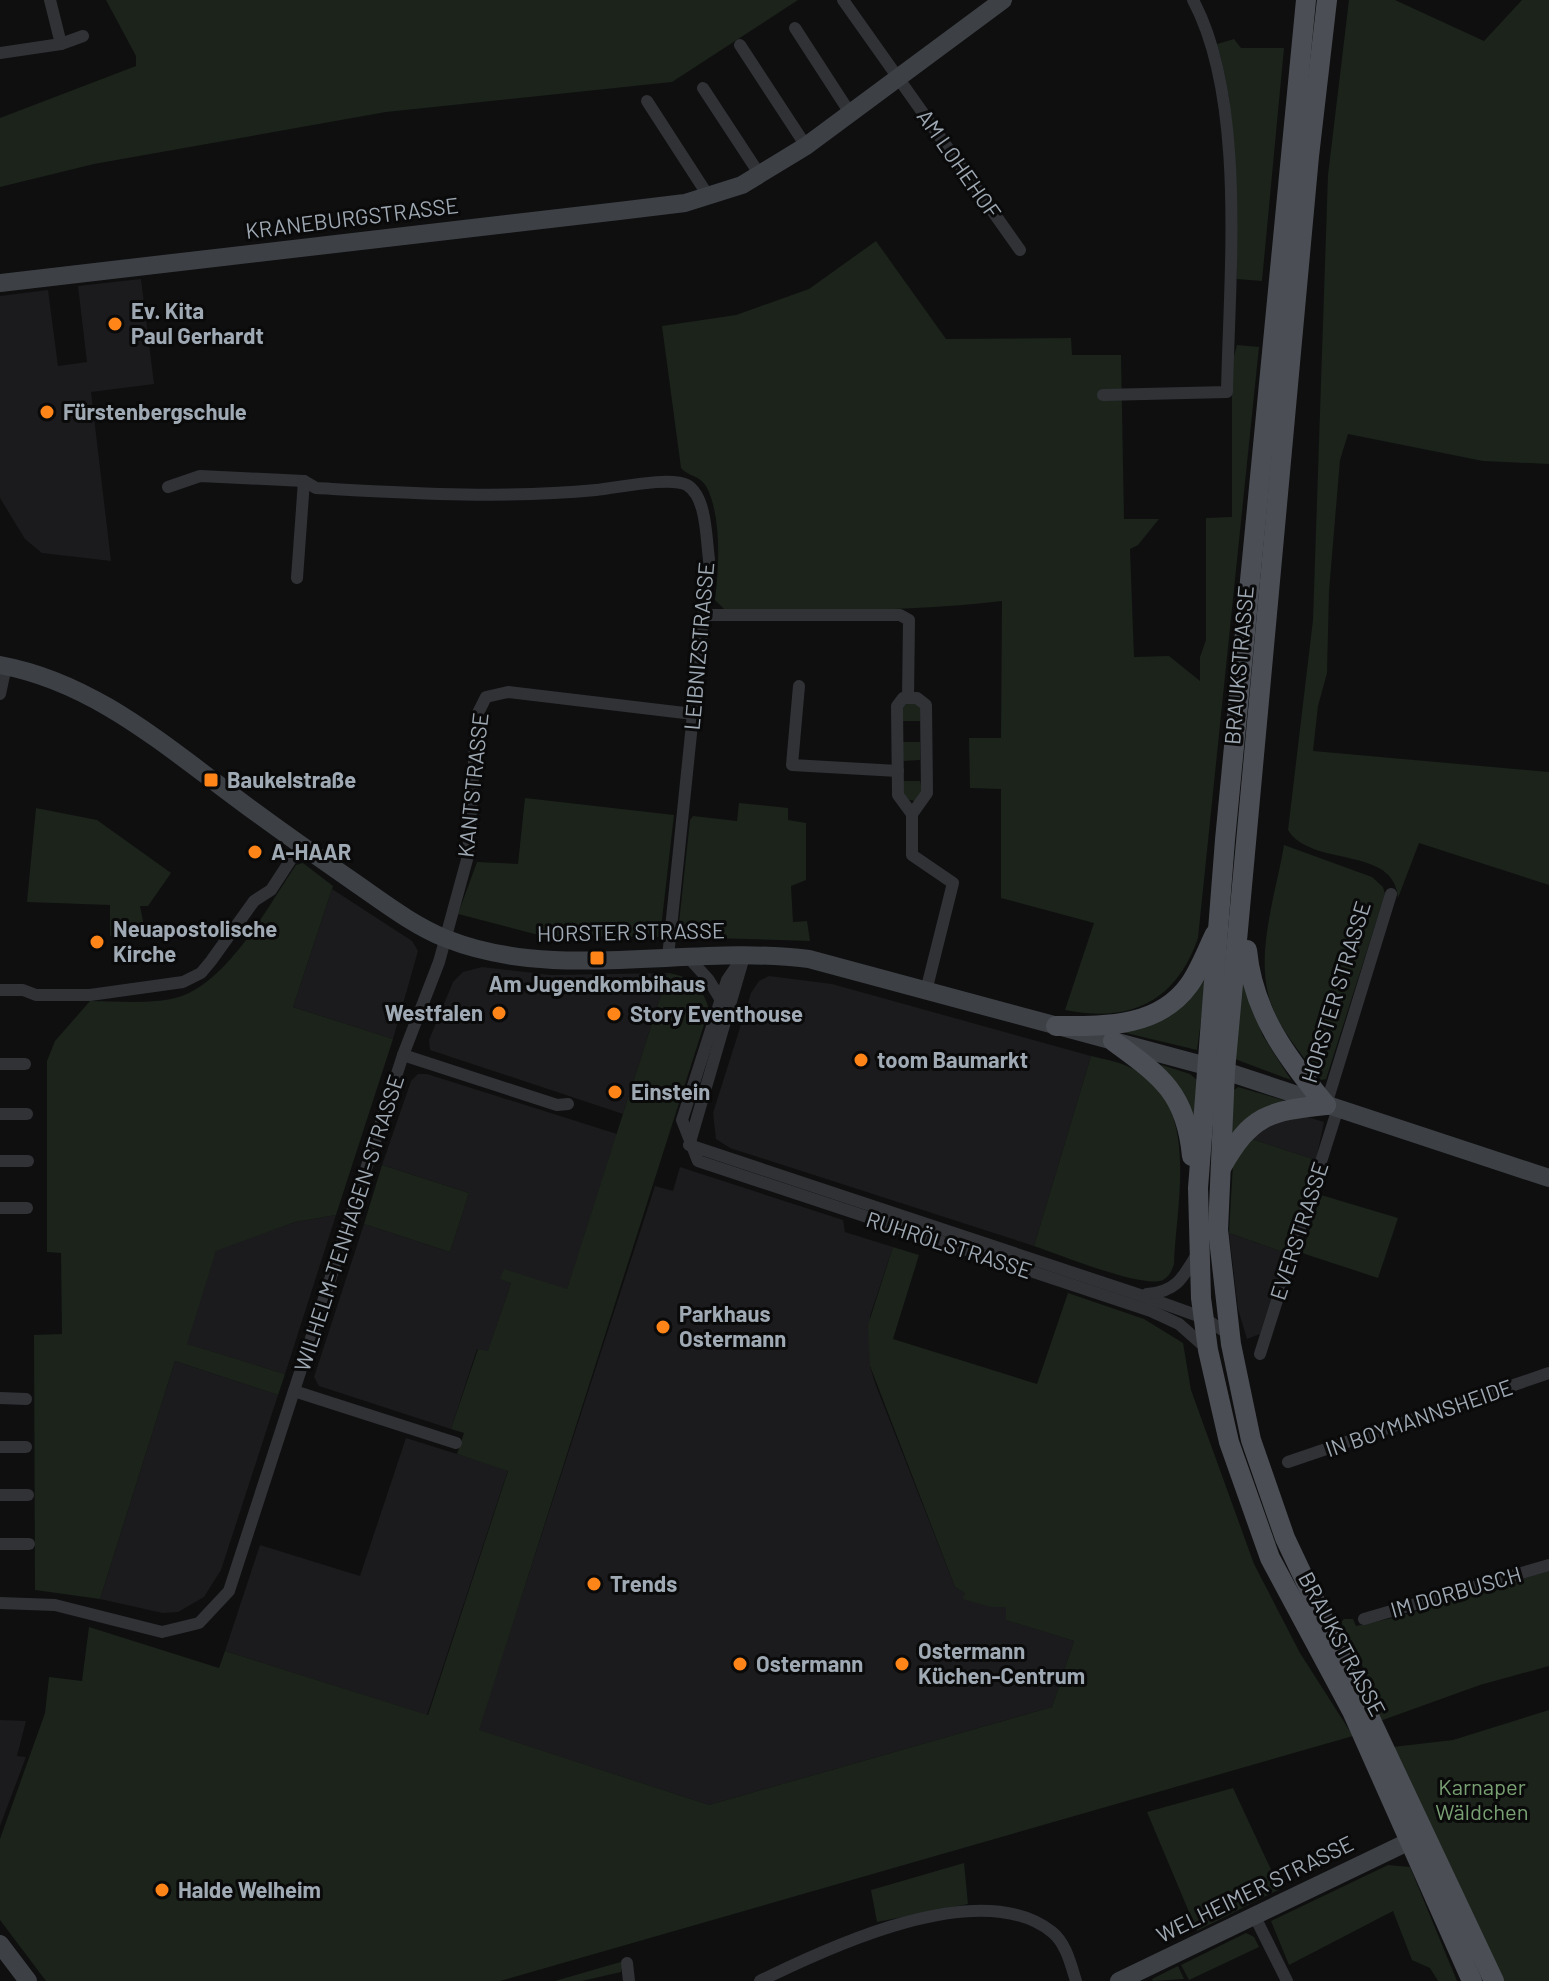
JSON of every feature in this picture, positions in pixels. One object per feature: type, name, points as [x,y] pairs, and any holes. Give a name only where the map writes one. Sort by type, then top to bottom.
[{"type":"main road","name":"KRANEBURGSTRASSE","points":[[0,283],[619,211],[709,197],[760,175],[806,146],[1003,0]]},
{"type":"main road","name":"BRAUKSTRASSE","points":[[1306,0],[1225,840],[1216,1068],[1218,1230],[1230,1335],[1251,1440],[1285,1538],[1494,1981]]},
{"type":"main road","name":"BRAUKSTRASSE","points":[[1327,0],[1306,187],[1242,902],[1198,1188],[1198,1253],[1208,1350],[1229,1442],[1270,1558],[1352,1711],[1412,1840],[1472,1981]]},
{"type":"main road","name":"HORSTER STRASSE","points":[[3,665],[48,677],[100,700],[364,889],[444,938],[475,949],[520,957],[744,955],[809,959],[1216,1068],[1549,1178]]},
{"type":"main road","points":[[1242,902],[1249,972],[1263,1015],[1285,1056],[1332,1106]]},
{"type":"main road","points":[[1056,1026],[1109,1025],[1153,1015],[1181,995],[1191,983],[1220,923]]},
{"type":"main road","points":[[1113,1041],[1149,1066],[1171,1089],[1184,1113],[1198,1188]]},
{"type":"main road","points":[[1219,1171],[1239,1137],[1265,1115],[1332,1106]]},
{"type":"main road","name":"WELHEIMER STRASSE","points":[[1119,1981],[1412,1840]]},
{"type":"main road","points":[[0,1944],[28,1981]]},
{"type":"street","points":[[50,0],[61,44]]},
{"type":"street","points":[[843,0],[897,77]]},
{"type":"street","points":[[1103,395],[1227,392],[1228,145],[1218,67],[1193,0]]},
{"type":"street","points":[[795,28],[850,113]]},
{"type":"street","points":[[0,53],[61,44],[83,36]]},
{"type":"street","points":[[740,45],[806,146]]},
{"type":"street","name":"AM LOHEHOF","points":[[897,77],[1020,250]]},
{"type":"street","points":[[703,88],[760,175]]},
{"type":"street","points":[[647,101],[709,197]]},
{"type":"street","name":"LEIBNIZSTRASSE","points":[[168,487],[200,476],[304,481],[316,488],[452,495],[593,490],[675,482],[688,486],[699,499],[709,559],[668,957]]},
{"type":"street","points":[[297,578],[304,481]]},
{"type":"street","points":[[704,615],[900,615],[909,620],[908,698]]},
{"type":"street","points":[[0,694],[3,665]]},
{"type":"street","points":[[799,686],[792,765],[898,771]]},
{"type":"street","name":"KANTSTRASSE","points":[[444,938],[468,856],[477,715],[486,697],[501,691],[693,714]]},
{"type":"street","points":[[908,698],[897,706],[898,795],[912,814]]},
{"type":"street","points":[[908,698],[926,705],[927,793],[912,814],[912,855],[953,883],[926,991]]},
{"type":"street","points":[[0,990],[23,990],[36,995],[90,995],[183,982],[201,973],[254,901],[271,890],[301,844]]},
{"type":"street","name":"HORSTER STRASSE","points":[[1332,1106],[1391,894]]},
{"type":"street","name":"WILHELM-TENHAGEN-STRASSE","points":[[0,1603],[55,1605],[162,1632],[199,1623],[229,1591],[444,938]]},
{"type":"street","points":[[689,1145],[682,1120],[727,980],[744,955]]},
{"type":"street","points":[[689,1145],[739,984],[744,955]]},
{"type":"street","points":[[687,956],[708,979],[721,1000]]},
{"type":"street","name":"WILHELM-TENHAGEN-STRASSE","points":[[403,1055],[557,1105],[568,1104]]},
{"type":"street","points":[[0,1064],[25,1064]]},
{"type":"street","name":"EVERSTRASSE","points":[[1260,1354],[1332,1106]]},
{"type":"street","points":[[0,1114],[27,1114]]},
{"type":"street","name":"RUHRÖLSTRASSE","points":[[689,1145],[1140,1295]]},
{"type":"street","name":"RUHRÖLSTRASSE","points":[[689,1145],[698,1161],[1151,1311],[1179,1324],[1208,1350]]},
{"type":"street","points":[[0,1161],[28,1161]]},
{"type":"street","points":[[0,1208],[27,1208]]},
{"type":"street","points":[[1140,1295],[1165,1293],[1177,1286],[1198,1253]]},
{"type":"street","points":[[1140,1295],[1204,1318],[1230,1335]]},
{"type":"street","name":"IN BOYMANNSHEIDE","points":[[1288,1462],[1549,1373]]},
{"type":"street","name":"WILHELM-TENHAGEN-STRASSE","points":[[294,1391],[456,1443]]},
{"type":"street","points":[[0,1398],[26,1399]]},
{"type":"street","points":[[0,1447],[26,1447]]},
{"type":"street","points":[[0,1495],[28,1495]]},
{"type":"street","points":[[0,1544],[29,1544]]},
{"type":"street","name":"IM DORBUSCH","points":[[1364,1619],[1549,1565]]},
{"type":"street","points":[[760,1981],[838,1943],[891,1925],[995,1912],[1027,1918],[1052,1932],[1063,1947],[1076,1981]]},
{"type":"street","points":[[1255,1917],[1287,1981]]},
{"type":"street","points":[[627,1963],[629,1981]]},
{"type":"shaded area","name":"Fürstenbergschule","points":[[141,279],[154,384],[91,392],[111,561],[42,553],[25,539],[0,498],[0,296],[48,290],[58,366],[87,362],[78,286]]},
{"type":"shaded area","points":[[332,889],[412,941],[418,951],[393,1039],[293,1007]]},
{"type":"shaded area","points":[[482,967],[551,975],[668,973],[623,1114],[430,1050],[429,1040],[453,982],[463,972]]},
{"type":"shaded area","points":[[769,976],[832,984],[1091,1056],[1034,1246],[730,1148],[716,1139],[713,1113],[751,993],[759,981]]},
{"type":"shaded area","points":[[418,1074],[427,1074],[617,1134],[567,1290],[501,1279],[511,1283],[488,1352],[477,1349],[451,1429],[319,1386],[314,1377],[364,1224],[450,1252],[469,1193],[382,1165],[411,1081]]},
{"type":"shaded area","points":[[1301,1115],[1324,1122],[1316,1160],[1249,1138],[1265,1120]]},
{"type":"shaded area","points":[[680,1167],[843,1220],[845,1232],[893,1247],[870,1316],[870,1366],[875,1383],[955,1587],[991,1607],[1007,1607],[1007,1620],[1074,1641],[1052,1707],[709,1805],[478,1730],[655,1186],[673,1191]]},
{"type":"shaded area","points":[[336,1215],[285,1374],[186,1344],[216,1250],[295,1222]]},
{"type":"shaded area","points":[[1229,1233],[1286,1253],[1260,1334],[1247,1339],[1238,1309]]},
{"type":"shaded area","points":[[175,1361],[278,1395],[221,1570],[204,1597],[178,1612],[163,1613],[100,1599]]},
{"type":"shaded area","points":[[406,1438],[508,1470],[427,1715],[225,1651],[260,1545],[360,1576]]},
{"type":"shaded area","points":[[0,1720],[26,1721],[17,1756],[26,1757],[0,1826]]},
{"type":"green space","points":[[106,0],[798,0],[672,82],[386,112],[94,164],[0,187],[0,118],[136,66],[136,56]]},
{"type":"green space","points":[[1349,0],[1395,0],[1484,41],[1522,0],[1549,0],[1549,464],[1483,461],[1348,434],[1340,460],[1329,591],[1327,673],[1318,706],[1313,751],[1549,772],[1549,885],[1419,843],[1398,898],[1393,881],[1383,870],[1314,849],[1299,842],[1288,830],[1313,620],[1328,175]]},
{"type":"green space","points":[[1234,39],[1241,48],[1284,48],[1262,281],[1237,279],[1233,131],[1217,44]]},
{"type":"green space","points":[[876,241],[946,339],[1071,338],[1072,355],[1121,355],[1124,519],[1159,519],[1138,545],[1130,549],[1134,657],[1169,656],[1200,681],[1200,657],[1206,640],[1206,518],[1232,517],[1232,363],[1237,345],[1259,347],[1198,938],[1177,978],[1148,1003],[1130,1010],[1088,1013],[1065,1010],[1094,923],[1001,898],[1001,789],[970,788],[969,738],[1001,738],[1002,601],[898,609],[794,610],[724,609],[715,600],[718,558],[715,512],[706,486],[681,468],[662,326],[736,315],[809,289]]},
{"type":"green space","points":[[910,701],[920,705],[920,721],[903,721],[903,706]]},
{"type":"green space","points":[[903,742],[920,742],[920,760],[903,761]]},
{"type":"green space","points":[[902,781],[920,781],[922,790],[915,801],[905,799]]},
{"type":"green space","points":[[525,798],[674,815],[660,937],[542,936],[458,914],[477,862],[518,864]]},
{"type":"green space","points":[[739,803],[788,808],[788,820],[806,823],[806,880],[791,886],[793,922],[807,921],[810,941],[681,937],[678,932],[690,820],[693,816],[737,821]]},
{"type":"green space","points":[[36,808],[97,820],[171,873],[148,906],[140,906],[146,936],[110,936],[110,905],[27,902]]},
{"type":"green space","points":[[1284,845],[1372,877],[1383,887],[1385,894],[1326,1079],[1321,1080],[1281,1026],[1267,987],[1265,947]]},
{"type":"green space","points":[[303,863],[333,886],[293,1007],[393,1039],[336,1215],[295,1222],[216,1251],[187,1344],[285,1374],[278,1395],[175,1361],[100,1599],[35,1590],[34,1335],[62,1334],[61,1253],[47,1252],[47,1061],[55,1041],[90,1001],[171,999],[191,992],[209,980],[243,944],[296,865]]},
{"type":"green space","points":[[668,973],[695,984],[709,1009],[479,1730],[709,1805],[1052,1707],[1074,1641],[1006,1620],[1006,1607],[991,1607],[963,1599],[965,1593],[955,1587],[870,1366],[868,1325],[893,1247],[919,1255],[893,1339],[1037,1384],[1068,1293],[1144,1319],[1183,1343],[1191,1390],[1254,1564],[1300,1653],[1353,1736],[500,1981],[46,1981],[0,1920],[0,1839],[45,1713],[49,1677],[82,1681],[89,1627],[219,1668],[225,1651],[428,1715],[508,1471],[457,1454],[464,1433],[451,1429],[478,1349],[488,1351],[511,1283],[500,1279],[504,1269],[567,1289]]},
{"type":"green space","points":[[1207,976],[1197,1050],[1126,1033],[1126,1029]]},
{"type":"green space","points":[[1242,982],[1263,1036],[1291,1080],[1235,1059]]},
{"type":"green space","points":[[1091,1056],[1127,1066],[1151,1081],[1167,1102],[1176,1126],[1180,1182],[1174,1264],[1163,1280],[1138,1280],[1034,1246]]},
{"type":"green space","points":[[1162,1065],[1190,1074],[1197,1080],[1194,1118],[1159,1067]]},
{"type":"green space","points":[[1238,1087],[1285,1102],[1255,1112],[1232,1136],[1233,1091]]},
{"type":"green space","points":[[1249,1138],[1316,1160],[1286,1253],[1229,1233],[1233,1164]]},
{"type":"green space","points":[[382,1165],[469,1193],[450,1252],[364,1224]]},
{"type":"green space","points":[[1321,1195],[1398,1218],[1378,1278],[1302,1253]]},
{"type":"green space","points":[[1549,1571],[1549,1666],[1480,1685],[1380,1721],[1370,1682],[1341,1622],[1344,1619],[1353,1619],[1356,1626],[1397,1617]]},
{"type":"green space","name":"Karnaper Wäldchen","points":[[1549,1710],[1549,1981],[1495,1981],[1384,1748],[1453,1740]]},
{"type":"green space","points":[[1233,1788],[1280,1889],[1197,1931],[1147,1812]]},
{"type":"green space","points":[[964,1863],[968,1904],[877,1922],[871,1890]]},
{"type":"green space","points":[[1388,1865],[1410,1867],[1457,1981],[1438,1981],[1430,1968],[1412,1960],[1393,1911],[1289,1965],[1271,1921]]},
{"type":"green space","points":[[1246,1933],[1254,1937],[1259,1947],[1189,1980],[1181,1965]]},
{"type":"green space","points":[[624,1961],[621,1972],[582,1981],[555,1981]]},
{"type":"green space","points":[[1178,1966],[1184,1979],[1153,1981],[1152,1979]]},
{"type":"place","name":"Ev. Kita Paul Gerhardt","points":[[115,324]]},
{"type":"place","name":"Fürstenbergschule","points":[[47,412]]},
{"type":"place","name":"Baukelstraße","points":[[211,780]]},
{"type":"place","name":"A-HAAR","points":[[255,852]]},
{"type":"place","name":"Neuapostolische Kirche","points":[[97,942]]},
{"type":"place","name":"Am Jugendkombihaus","points":[[597,958]]},
{"type":"place","name":"Westfalen","points":[[499,1013]]},
{"type":"place","name":"Story Eventhouse","points":[[614,1014]]},
{"type":"place","name":"toom Baumarkt","points":[[861,1060]]},
{"type":"place","name":"Einstein","points":[[615,1092]]},
{"type":"place","name":"Parkhaus Ostermann","points":[[663,1327]]},
{"type":"place","name":"Trends","points":[[594,1584]]},
{"type":"place","name":"Ostermann","points":[[740,1664]]},
{"type":"place","name":"Ostermann Küchen-Centrum","points":[[902,1664]]},
{"type":"place","name":"Halde Welheim","points":[[162,1890]]}]
